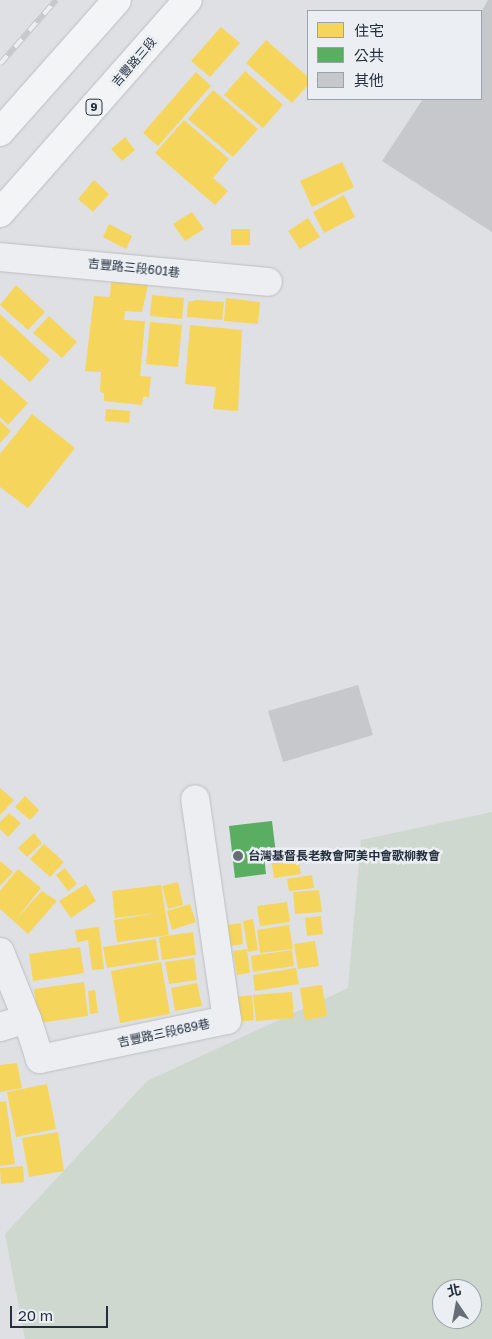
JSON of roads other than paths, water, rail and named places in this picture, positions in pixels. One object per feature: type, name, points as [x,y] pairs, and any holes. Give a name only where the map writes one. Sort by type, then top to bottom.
[{"type":"main road","points":[[0,132],[117,0]]},
{"type":"main road","name":"吉豐路三段","points":[[0,213],[188,0]]},
{"type":"street","name":"吉豐路三段601巷","points":[[0,257],[268,282]]},
{"type":"street","name":"吉豐路三段689巷","points":[[27,1019],[40,1059],[227,1020],[195,800]]},
{"type":"street","points":[[0,952],[27,1019],[0,1027]]},
{"type":"railway","points":[[0,64],[56,0]]},
{"type":"place","name":"台灣基督長老教會阿美中會歌柳教會","points":[[238,856]]}]
